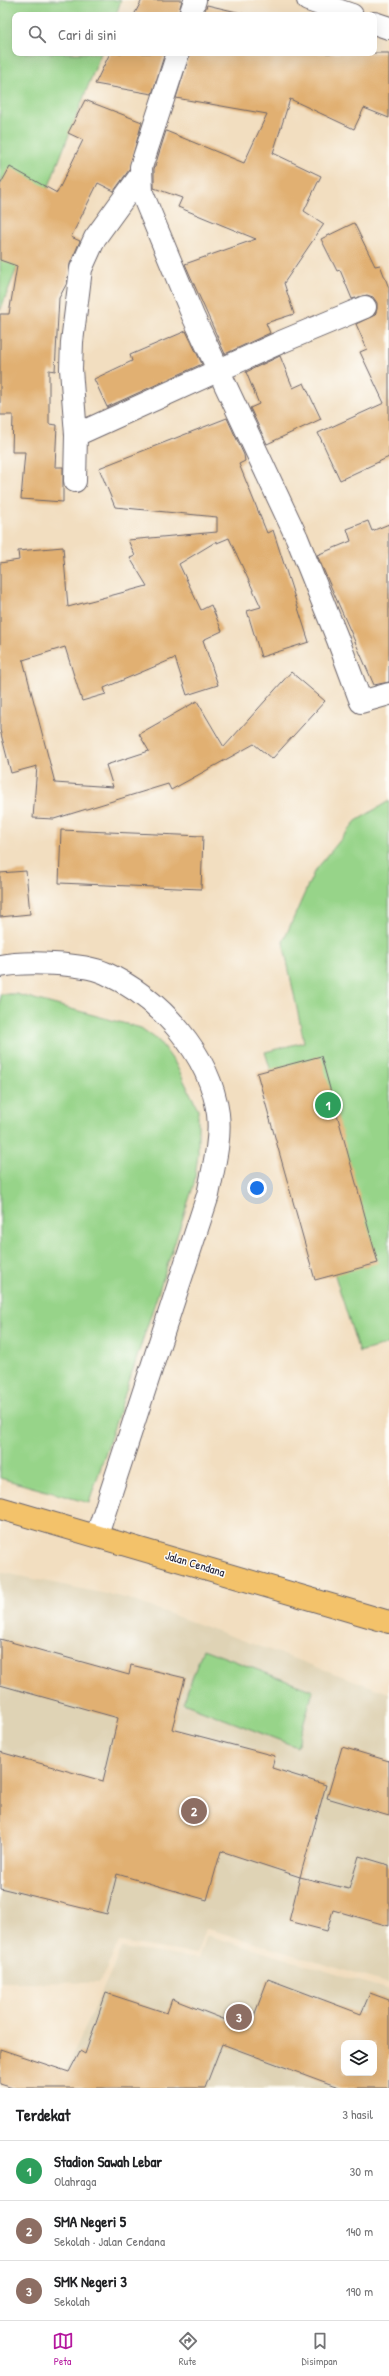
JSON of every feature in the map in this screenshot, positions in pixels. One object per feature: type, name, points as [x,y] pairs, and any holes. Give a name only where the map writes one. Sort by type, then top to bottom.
[{"type":"main road","name":"Jalan Cendana","points":[[0,1508],[97,1535],[389,1622]]},
{"type":"street","points":[[191,12],[195,0]]},
{"type":"street","points":[[308,0],[343,12]]},
{"type":"street","points":[[377,24],[389,28]]},
{"type":"street","points":[[75,481],[76,435],[72,356],[81,270],[95,238],[140,176],[177,56]]},
{"type":"street","points":[[140,176],[142,193],[148,211],[219,371],[297,538],[361,702],[389,694]]},
{"type":"street","points":[[76,435],[365,307]]},
{"type":"street","points":[[0,966],[36,964],[66,965],[104,973],[136,991],[160,1010],[194,1052],[207,1077],[218,1115],[217,1151],[208,1195],[97,1535]]},
{"type":"shaded area","points":[[0,1572],[126,1598],[389,1693],[389,1984],[205,1928],[197,1954],[119,1942],[99,1983],[0,1982]]},
{"type":"shaded area","points":[[206,1935],[389,1990],[389,2088],[57,2088],[122,1948],[198,1959]]},
{"type":"green space","points":[[0,0],[121,0],[117,12],[12,12],[12,56],[100,56],[0,311]]},
{"type":"green space","points":[[389,801],[389,1344],[359,1352],[265,1052],[304,1042],[283,942],[314,872],[356,821]]},
{"type":"green space","points":[[0,994],[16,994],[141,1028],[159,1041],[175,1063],[198,1109],[198,1154],[194,1184],[89,1503],[0,1478]]},
{"type":"green space","points":[[203,1649],[313,1691],[297,1747],[183,1703]]},
{"type":"building","points":[[142,0],[182,0],[179,12],[136,12]]},
{"type":"building","points":[[207,5],[237,12],[204,12]]},
{"type":"building","points":[[377,53],[389,53],[389,118],[364,108],[354,129],[290,99],[273,153],[321,176],[304,211],[324,224],[284,283],[294,314],[266,323],[270,333],[225,354],[185,264],[256,239],[178,207],[182,198],[154,188],[154,169],[166,131],[244,163],[267,114],[176,98],[189,56],[377,56]]},
{"type":"building","points":[[109,56],[164,56],[152,94],[95,84]]},
{"type":"building","points":[[85,100],[142,122],[129,170],[114,191],[98,183],[71,237],[80,241],[70,264],[67,283],[59,298],[55,371],[49,370],[49,424],[57,425],[55,467],[63,467],[63,502],[21,499],[25,452],[12,452],[13,415],[0,415],[0,314],[9,314],[17,266],[0,260],[0,185],[10,167],[57,193],[83,140],[68,133]]},
{"type":"building","points":[[354,223],[375,266],[380,265],[389,288],[389,457],[340,480],[318,433],[384,403],[360,352],[367,349],[356,324],[375,315],[377,303],[373,297],[367,295],[352,299],[340,270],[337,271],[321,239]]},
{"type":"building","points":[[186,331],[202,364],[107,407],[94,379],[132,361],[130,355]]},
{"type":"building","points":[[280,356],[293,388],[304,383],[321,419],[267,444],[250,408],[259,404],[246,372]]},
{"type":"building","points":[[227,418],[244,455],[245,461],[239,464],[267,533],[273,530],[309,642],[261,657],[247,611],[261,607],[229,538],[217,543],[217,541],[179,564],[201,610],[211,605],[222,631],[203,640],[218,685],[187,695],[175,658],[104,688],[106,694],[82,701],[65,647],[23,660],[55,783],[113,787],[106,765],[149,751],[139,734],[197,701],[224,747],[291,672],[325,701],[272,759],[254,744],[171,790],[168,784],[54,819],[33,818],[37,766],[11,773],[0,730],[0,563],[19,560],[18,551],[63,547],[68,607],[147,586],[130,558],[135,556],[128,540],[217,532],[217,517],[115,507],[99,468]]},
{"type":"building","points":[[368,521],[372,531],[389,524],[389,682],[374,685],[317,555],[351,541],[347,529]]},
{"type":"building","points":[[61,830],[203,836],[201,889],[59,883]]},
{"type":"building","points":[[26,871],[30,914],[0,917],[0,873]]},
{"type":"building","points":[[321,1056],[378,1263],[315,1280],[257,1073]]},
{"type":"building","points":[[0,1639],[129,1675],[131,1665],[185,1678],[172,1729],[275,1756],[272,1768],[326,1785],[300,1877],[221,1851],[207,1900],[117,1874],[107,1914],[0,1888],[0,1752],[103,1781],[118,1718],[0,1685]]},
{"type":"building","points":[[342,1747],[389,1761],[389,1816],[327,1798]]},
{"type":"building","points":[[359,1856],[389,1865],[389,1926],[333,1910],[327,1931],[289,1921],[300,1877],[349,1889]]},
{"type":"building","points":[[268,1979],[361,2014],[370,1993],[389,2000],[389,2088],[341,2088],[222,2044],[205,2088],[13,2088],[0,2084],[0,2049],[69,2072],[80,2051],[85,2054],[106,1993],[167,2013],[172,1999],[249,2029]]},
{"type":"place","name":"Stadion Sawah Lebar","points":[[328,1105]]},
{"type":"place","name":"SMA Negeri 5","points":[[194,1811]]},
{"type":"place","name":"SMK Negeri 3","points":[[239,2017]]}]
